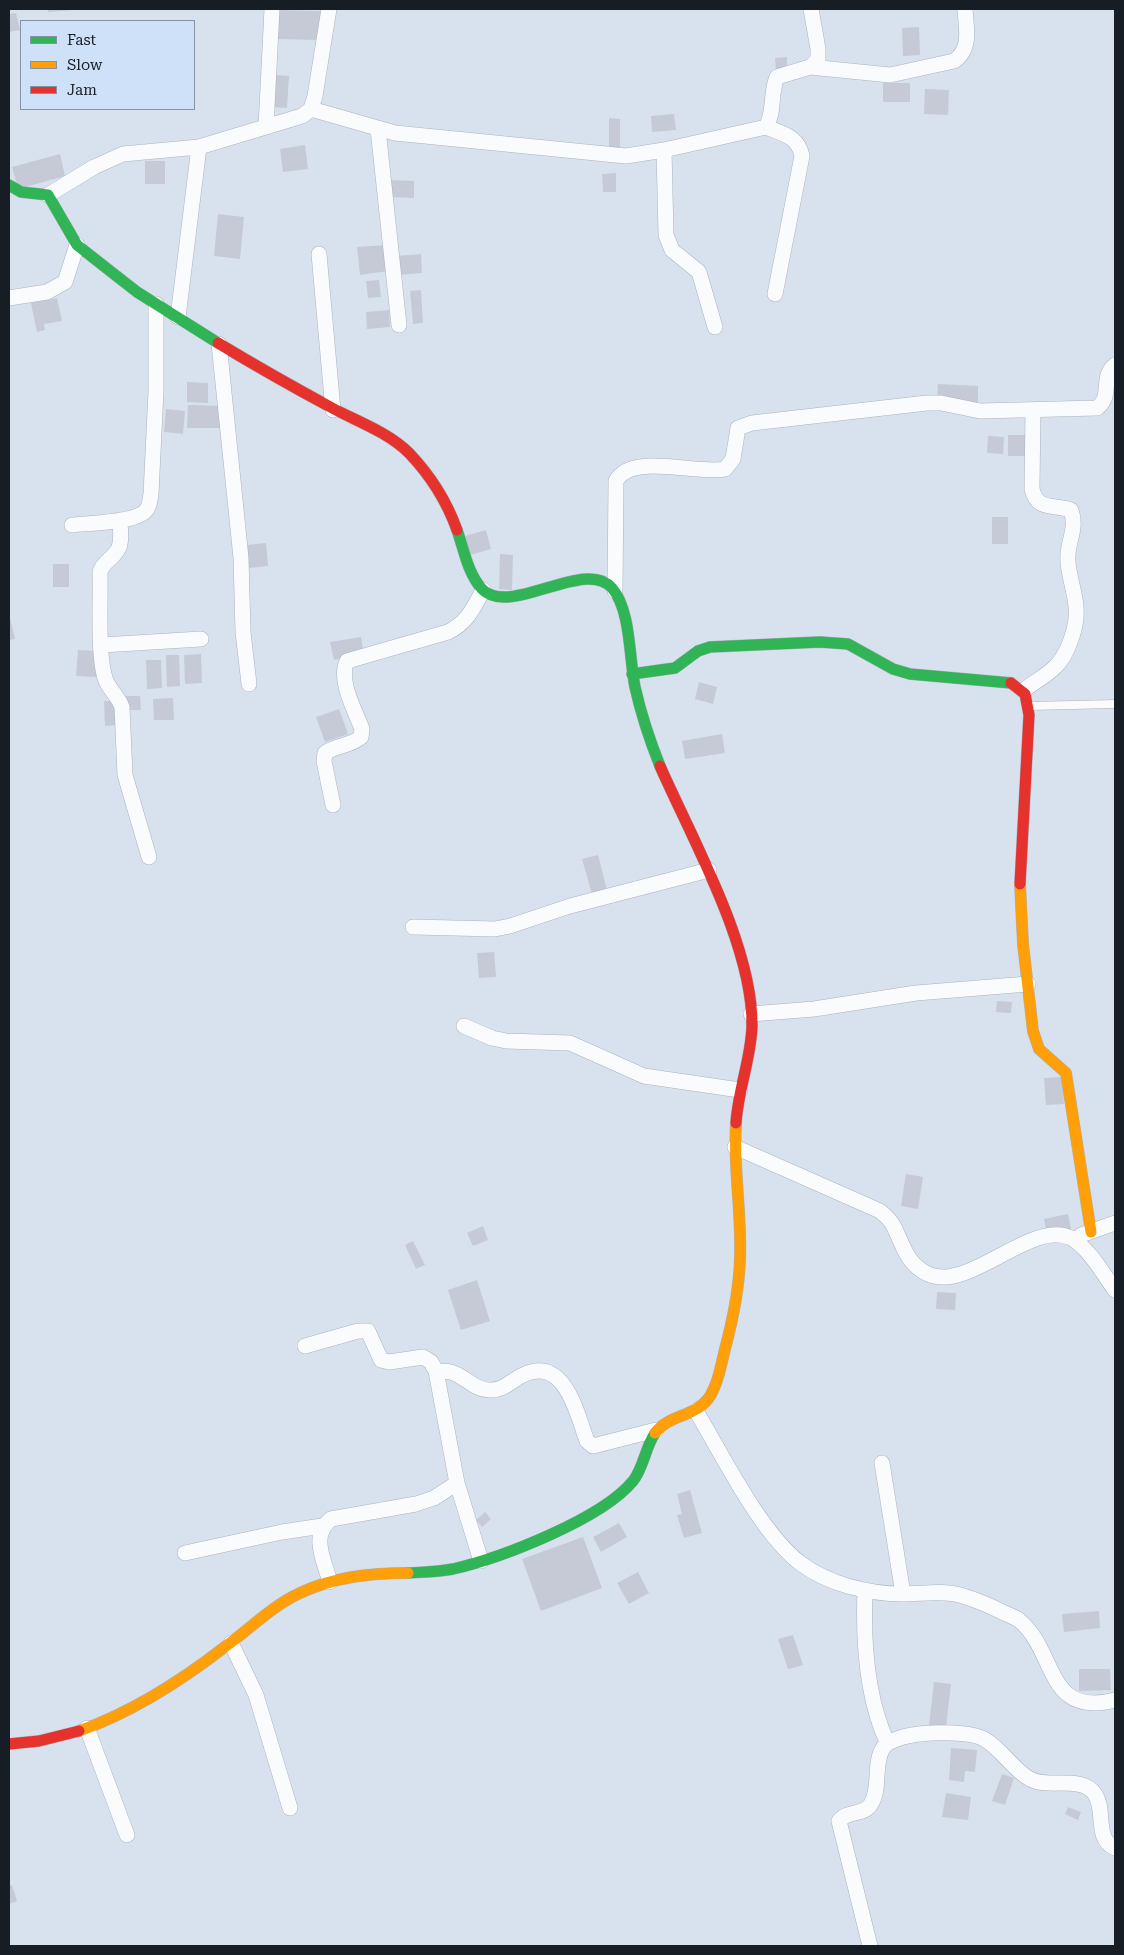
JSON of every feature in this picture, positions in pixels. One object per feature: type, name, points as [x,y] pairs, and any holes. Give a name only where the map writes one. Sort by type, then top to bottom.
[{"type":"street","points":[[266,127],[272,9]]},
{"type":"street","points":[[9,185],[21,192],[48,195],[94,167],[123,154],[199,147],[302,116],[311,109],[315,96],[329,9]]},
{"type":"street","points":[[810,68],[818,60],[811,9]]},
{"type":"street","points":[[766,127],[771,119],[773,85],[777,77],[810,68],[890,75],[954,61],[963,56],[967,46],[965,9]]},
{"type":"street","points":[[311,109],[378,129],[422,137],[626,156],[664,150],[766,127],[792,137],[800,145],[802,156],[775,294]]},
{"type":"street","points":[[378,129],[399,325]]},
{"type":"street","points":[[178,317],[199,147]]},
{"type":"street","points":[[664,150],[666,235],[672,250],[699,272],[716,327]]},
{"type":"street","points":[[48,195],[77,245],[137,292],[267,374],[386,436],[408,452],[431,479],[452,516],[473,577],[483,590],[492,596],[511,596],[590,578],[604,581],[615,591]]},
{"type":"street","points":[[9,298],[47,292],[65,282],[77,245]]},
{"type":"street","points":[[319,254],[333,410]]},
{"type":"street","points":[[72,525],[120,520],[140,515],[148,509],[151,494],[156,391],[156,304]]},
{"type":"street","points":[[219,344],[241,558],[243,632],[248,684]]},
{"type":"street","points":[[436,1371],[452,1372],[476,1387],[487,1390],[498,1390],[508,1386],[522,1375],[534,1372],[548,1372],[558,1378],[566,1388],[587,1442],[593,1446],[656,1430],[669,1420],[696,1411],[710,1396],[719,1373],[739,1279],[735,1147],[740,1090],[751,1038],[751,1014],[745,980],[709,870],[664,775],[645,725],[632,674],[622,611],[615,591],[616,482],[620,473],[629,468],[675,466],[725,469],[733,459],[738,428],[752,423],[927,403],[941,403],[980,411],[1097,408],[1103,404],[1106,397],[1106,376],[1115,365]]},
{"type":"street","points":[[1024,690],[1055,667],[1063,656],[1075,623],[1076,608],[1068,563],[1068,552],[1075,522],[1071,510],[1040,504],[1034,498],[1032,489],[1033,410]]},
{"type":"street","points":[[120,520],[120,546],[117,552],[103,564],[100,572],[102,644],[106,681],[119,697],[122,706],[125,775],[149,857]]},
{"type":"street","points":[[334,805],[324,761],[325,753],[331,749],[356,742],[362,737],[362,729],[344,678],[344,669],[347,661],[448,632],[460,626],[467,620],[483,590]]},
{"type":"street","points":[[102,644],[200,639]]},
{"type":"street","points":[[632,674],[675,668],[698,651],[710,647],[820,642],[848,644],[893,669],[910,674],[1014,683],[1024,690],[1029,706],[1028,781],[1020,856],[1020,901],[1035,1045],[1042,1054],[1062,1065],[1066,1073],[1091,1232]]},
{"type":"street","points":[[413,927],[496,929],[570,906],[709,870]]},
{"type":"street","points":[[751,1014],[814,1009],[916,993],[1028,984]]},
{"type":"street","points":[[464,1026],[492,1038],[506,1041],[570,1043],[644,1076],[740,1090]]},
{"type":"street","points":[[735,1147],[880,1211],[892,1224],[907,1256],[915,1265],[938,1277],[953,1277],[1044,1237],[1057,1235],[1072,1238],[1115,1223]]},
{"type":"street","points":[[1072,1238],[1084,1250],[1115,1290]]},
{"type":"street","points":[[305,1346],[358,1331],[368,1331],[381,1360],[390,1362],[423,1357],[431,1362],[436,1371],[457,1483],[482,1562]]},
{"type":"street","points":[[696,1411],[764,1524],[782,1547],[801,1564],[818,1574],[865,1592],[959,1595],[1000,1611],[1019,1620],[1030,1634],[1060,1686],[1073,1699],[1088,1704],[1115,1700]]},
{"type":"street","points":[[9,1744],[49,1739],[87,1728],[132,1709],[182,1679],[231,1643],[267,1612],[287,1599],[330,1582],[383,1573],[421,1573],[451,1569],[482,1562],[526,1544],[617,1498],[635,1479],[656,1430]]},
{"type":"street","points":[[882,1463],[903,1594]]},
{"type":"street","points":[[185,1553],[282,1532],[322,1526],[331,1519],[416,1504],[434,1498],[457,1483]]},
{"type":"street","points":[[322,1526],[319,1538],[330,1582]]},
{"type":"street","points":[[865,1592],[864,1640],[873,1705],[887,1742]]},
{"type":"street","points":[[231,1643],[256,1695],[290,1808]]},
{"type":"street","points":[[87,1728],[127,1834]]},
{"type":"street","points":[[870,1946],[839,1821],[845,1815],[864,1810],[871,1804],[881,1750],[887,1742],[917,1734],[965,1734],[982,1737],[1031,1780],[1085,1786],[1095,1794],[1103,1836],[1110,1846],[1115,1848]]},
{"type":"lane","points":[[1029,706],[1115,704]]},
{"type":"building","points":[[48,9],[74,9],[74,10],[48,12]]},
{"type":"building","points":[[277,10],[321,11],[320,40],[277,39]]},
{"type":"building","points":[[16,13],[20,30],[9,32],[9,14]]},
{"type":"building","points":[[919,27],[920,55],[903,56],[902,28]]},
{"type":"building","points":[[787,57],[787,71],[776,71],[775,58]]},
{"type":"building","points":[[274,75],[289,76],[287,108],[272,107]]},
{"type":"building","points":[[883,83],[910,83],[910,102],[883,102]]},
{"type":"building","points":[[925,89],[949,90],[948,115],[924,114]]},
{"type":"building","points":[[674,114],[676,130],[652,132],[651,116]]},
{"type":"building","points":[[609,118],[620,119],[620,152],[609,152]]},
{"type":"building","points":[[305,145],[308,169],[283,172],[280,149]]},
{"type":"building","points":[[60,154],[65,176],[18,189],[12,167]]},
{"type":"building","points":[[145,161],[165,161],[165,184],[145,184]]},
{"type":"building","points":[[616,173],[616,192],[603,192],[602,174]]},
{"type":"building","points":[[390,180],[414,181],[414,198],[389,197]]},
{"type":"building","points":[[218,214],[244,217],[240,259],[214,256]]},
{"type":"building","points":[[385,245],[388,271],[360,275],[357,247]]},
{"type":"building","points":[[421,254],[422,273],[397,275],[396,256]]},
{"type":"building","points":[[379,280],[381,297],[368,298],[366,281]]},
{"type":"building","points":[[421,290],[423,323],[413,324],[410,291]]},
{"type":"building","points":[[57,298],[62,321],[44,324],[45,330],[37,332],[31,303]]},
{"type":"building","points":[[389,310],[390,327],[367,329],[366,312]]},
{"type":"building","points":[[187,382],[208,383],[208,403],[187,402]]},
{"type":"building","points":[[938,384],[978,386],[978,403],[937,400]]},
{"type":"building","points":[[188,405],[223,406],[222,428],[187,428]]},
{"type":"building","points":[[166,409],[185,411],[183,434],[164,432]]},
{"type":"building","points":[[1008,435],[1025,435],[1025,456],[1008,456]]},
{"type":"building","points":[[988,436],[1004,437],[1003,454],[987,453]]},
{"type":"building","points":[[992,517],[1008,517],[1008,544],[992,544]]},
{"type":"building","points":[[486,530],[491,549],[470,555],[465,536]]},
{"type":"building","points":[[266,543],[268,566],[249,568],[247,545]]},
{"type":"building","points":[[500,554],[513,555],[512,590],[499,589]]},
{"type":"building","points":[[53,564],[69,564],[69,587],[53,587]]},
{"type":"building","points":[[9,613],[15,639],[9,640]]},
{"type":"building","points":[[361,637],[364,655],[334,660],[330,642]]},
{"type":"building","points":[[78,650],[98,651],[96,677],[76,676]]},
{"type":"building","points":[[201,654],[202,683],[185,684],[184,655]]},
{"type":"building","points":[[166,655],[179,655],[180,686],[167,687]]},
{"type":"building","points":[[146,660],[161,660],[162,688],[147,689]]},
{"type":"building","points":[[699,682],[717,687],[713,704],[695,699]]},
{"type":"building","points":[[125,696],[140,696],[141,710],[126,710]]},
{"type":"building","points":[[173,698],[174,720],[154,720],[153,699]]},
{"type":"building","points":[[104,701],[117,701],[117,725],[105,726]]},
{"type":"building","points":[[339,709],[348,734],[325,742],[316,717]]},
{"type":"building","points":[[722,734],[725,753],[685,759],[682,741]]},
{"type":"building","points":[[598,855],[607,890],[592,894],[582,859]]},
{"type":"building","points":[[494,952],[496,977],[479,978],[477,953]]},
{"type":"building","points":[[997,1001],[1012,1002],[1011,1013],[996,1012]]},
{"type":"building","points":[[1062,1077],[1064,1104],[1046,1105],[1044,1078]]},
{"type":"building","points":[[906,1174],[923,1177],[918,1209],[901,1206]]},
{"type":"building","points":[[1068,1214],[1071,1229],[1047,1234],[1044,1219]]},
{"type":"building","points":[[483,1226],[488,1240],[473,1246],[467,1233]]},
{"type":"building","points":[[413,1241],[425,1265],[416,1269],[405,1245]]},
{"type":"building","points":[[477,1280],[490,1321],[461,1330],[448,1290]]},
{"type":"building","points":[[937,1292],[956,1293],[955,1310],[936,1309]]},
{"type":"building","points":[[690,1490],[702,1533],[684,1538],[677,1515],[682,1514],[677,1494]]},
{"type":"building","points":[[485,1512],[491,1519],[482,1527],[476,1520]]},
{"type":"building","points":[[619,1523],[627,1537],[601,1552],[593,1537]]},
{"type":"building","points":[[583,1537],[602,1588],[541,1611],[522,1559]]},
{"type":"building","points":[[638,1572],[649,1593],[629,1604],[617,1583]]},
{"type":"building","points":[[1099,1611],[1100,1628],[1064,1632],[1062,1614]]},
{"type":"building","points":[[793,1635],[803,1665],[788,1669],[778,1639]]},
{"type":"building","points":[[1079,1669],[1110,1669],[1111,1690],[1079,1691]]},
{"type":"building","points":[[934,1682],[951,1684],[946,1727],[929,1725]]},
{"type":"building","points":[[951,1748],[977,1750],[975,1772],[965,1771],[964,1782],[949,1780]]},
{"type":"building","points":[[1002,1774],[1014,1778],[1005,1805],[992,1801]]},
{"type":"building","points":[[946,1793],[971,1797],[968,1820],[942,1817]]},
{"type":"building","points":[[1068,1807],[1081,1812],[1078,1820],[1065,1814]]},
{"type":"building","points":[[12,1885],[17,1901],[9,1904],[9,1886]]},
{"type":"traffic: fast","points":[[9,185],[21,192],[48,195],[77,245],[137,292],[218,343]]},
{"type":"traffic: fast","points":[[457,530],[467,561],[477,583],[482,589],[495,596],[510,597],[584,579],[600,580],[612,588],[623,609],[637,697],[660,766]]},
{"type":"traffic: fast","points":[[632,674],[675,668],[698,651],[710,647],[820,642],[848,644],[893,669],[910,674],[1011,683]]},
{"type":"traffic: fast","points":[[408,1573],[447,1570],[473,1564],[523,1546],[575,1523],[599,1509],[633,1481],[640,1470],[655,1433]]},
{"type":"traffic: slow","points":[[1020,884],[1023,944],[1033,1031],[1039,1049],[1066,1073],[1091,1232]]},
{"type":"traffic: slow","points":[[655,1433],[660,1427],[702,1405],[708,1399],[717,1381],[733,1316],[739,1271],[740,1225],[735,1140],[736,1123]]},
{"type":"traffic: slow","points":[[79,1731],[118,1715],[174,1683],[209,1659],[271,1611],[300,1593],[326,1583],[352,1577],[408,1573]]},
{"type":"traffic: jam","points":[[218,343],[334,409],[383,434],[401,446],[417,461],[431,480],[443,499],[457,530]]},
{"type":"traffic: jam","points":[[1011,683],[1025,694],[1029,715],[1020,884]]},
{"type":"traffic: jam","points":[[660,766],[718,893],[743,962],[750,995],[752,1026],[736,1123]]},
{"type":"traffic: jam","points":[[9,1744],[39,1741],[79,1731]]}]
